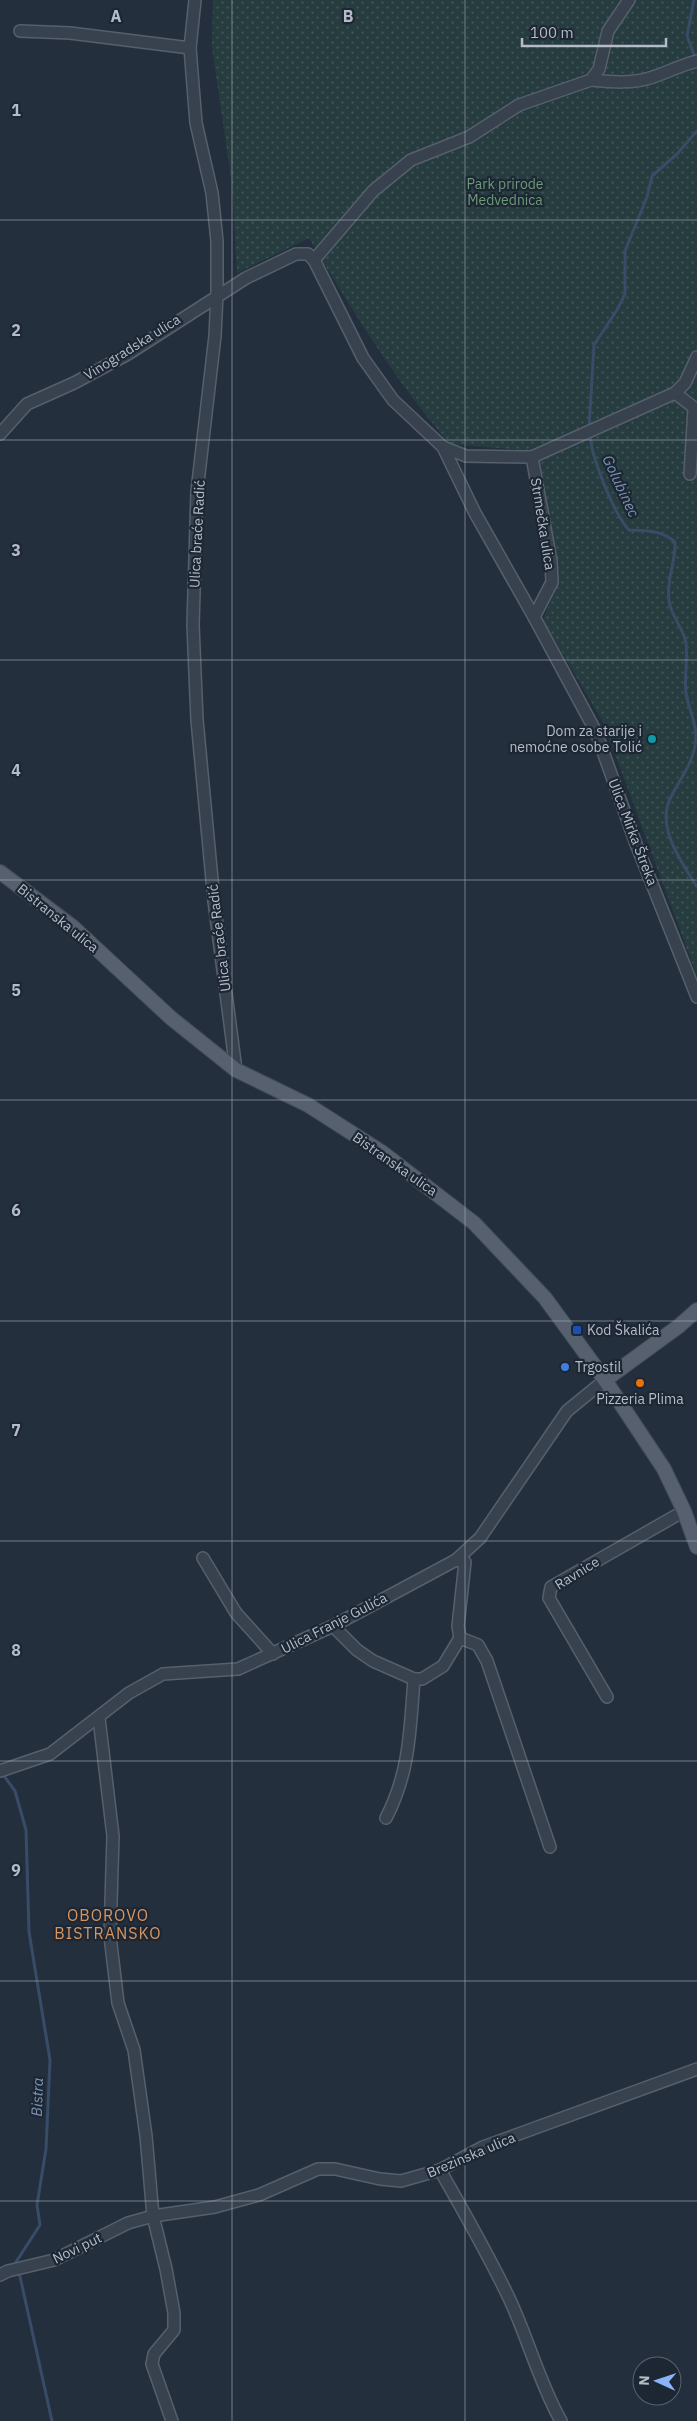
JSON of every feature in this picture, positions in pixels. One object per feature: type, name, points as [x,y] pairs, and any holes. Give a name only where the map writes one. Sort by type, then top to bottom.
[{"type":"main road","name":"Bistranska ulica","points":[[0,872],[73,927],[172,1018],[236,1070],[308,1105],[383,1153],[474,1223],[545,1298],[605,1380],[664,1469],[697,1546]]},
{"type":"main road","points":[[605,1380],[679,1326],[697,1310]]},
{"type":"street","name":"Ulica braće Radić","points":[[195,0],[190,48],[196,123],[212,193],[217,241],[217,294],[215,336],[197,491],[193,625],[198,720],[212,872],[236,1070]]},
{"type":"street","points":[[591,80],[599,68],[608,32],[629,0]]},
{"type":"street","points":[[20,31],[70,33],[190,48]]},
{"type":"street","points":[[697,62],[681,64],[651,78],[618,82],[591,80],[519,105],[470,136],[411,160],[373,191],[314,260],[362,358],[393,400],[442,447],[466,456],[532,457],[675,393],[685,384],[697,357]]},
{"type":"street","name":"Vinogradska ulica","points":[[0,434],[27,404],[74,383],[128,354],[217,294],[296,254],[308,254],[314,260]]},
{"type":"street","points":[[675,393],[696,410],[690,474]]},
{"type":"street","name":"Ulica Mirka Štreka","points":[[442,447],[475,513],[596,732],[636,844],[697,997]]},
{"type":"street","name":"Strmečka ulica","points":[[532,457],[551,561],[552,582],[534,617]]},
{"type":"street","name":"Ulica Franje Gulića","points":[[0,1771],[50,1754],[129,1693],[163,1674],[238,1669],[333,1626],[456,1560],[480,1538],[567,1411],[605,1380]]},
{"type":"street","name":"Ravnice","points":[[607,1697],[549,1598],[551,1587],[684,1512]]},
{"type":"street","points":[[203,1558],[236,1613],[273,1654]]},
{"type":"street","points":[[333,1626],[357,1650],[373,1661],[414,1679],[422,1679],[443,1666],[460,1638],[458,1626],[465,1562],[456,1560]]},
{"type":"street","points":[[460,1638],[478,1645],[488,1661],[550,1847]]},
{"type":"street","points":[[386,1818],[403,1779],[410,1737],[414,1679]]},
{"type":"street","points":[[99,1718],[113,1836],[111,1946],[118,2002],[134,2050],[146,2136],[153,2216],[166,2269],[174,2322],[174,2330],[154,2354],[152,2364],[172,2421]]},
{"type":"street","name":"Brezinska ulica","points":[[153,2216],[215,2207],[259,2195],[318,2169],[335,2169],[380,2179],[401,2181],[440,2170],[483,2147],[697,2069]]},
{"type":"street","points":[[440,2170],[477,2235],[509,2300],[548,2398],[561,2421]]},
{"type":"street","name":"Novi put","points":[[4,2273],[54,2260],[128,2222],[153,2216]]},
{"type":"green space","name":"Park prirode Medvednica","points":[[213,0],[697,0],[697,976],[604,724],[543,620],[558,583],[536,451],[450,444],[393,370],[358,318],[309,238],[237,273],[232,185],[212,48]]},
{"type":"waterway","name":"Golubinec","points":[[694,0],[687,36],[696,60]]},
{"type":"waterway","name":"Golubinec","points":[[589,428],[594,345],[625,294],[625,251],[647,197],[652,176],[677,154],[697,131]]},
{"type":"waterway","name":"Golubinec","points":[[590,434],[594,456],[604,485],[610,499],[629,530],[659,533],[675,542],[668,593],[670,607],[686,643],[686,693],[695,725],[696,737],[690,762],[670,799],[666,822],[673,845],[697,887]]},
{"type":"waterway","name":"Bistra","points":[[2,1773],[15,1791],[26,1830],[29,1932],[50,2060],[46,2149],[37,2205],[40,2225],[16,2262],[17,2266]]},
{"type":"waterway","name":"Bistra","points":[[19,2272],[52,2421]]},
{"type":"place","name":"Dom za starije i nemoćne osobe Tolić","points":[[652,739]]},
{"type":"place","name":"Kod Škalića","points":[[577,1330]]},
{"type":"place","name":"Trgostil","points":[[565,1367]]},
{"type":"place","name":"Pizzeria Plima","points":[[640,1383]]},
{"type":"district","name":"OBOROVO BISTRANSKO","points":[[108,1924]]}]
